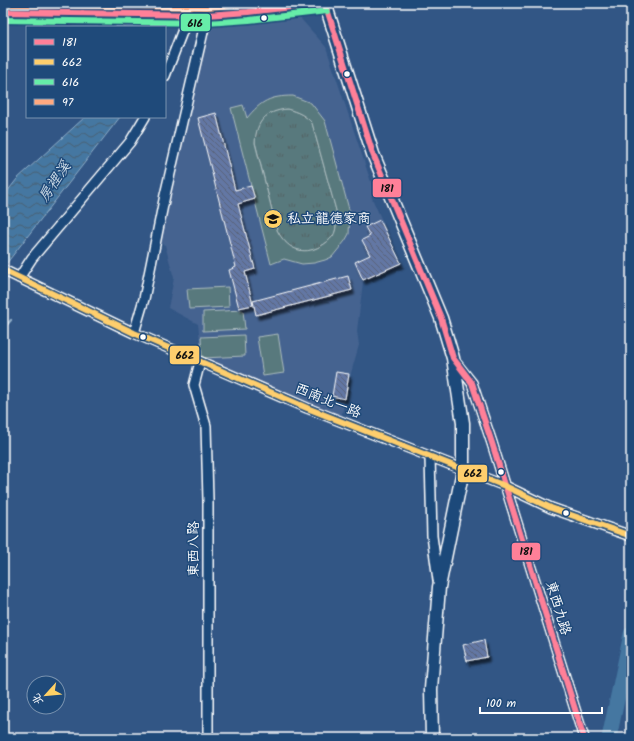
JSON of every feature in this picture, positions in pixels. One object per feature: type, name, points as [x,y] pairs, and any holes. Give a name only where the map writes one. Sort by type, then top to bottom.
[{"type":"main road","points":[[3,12],[207,15],[325,3],[373,154],[441,318],[452,358],[463,423],[463,470],[439,587],[431,689],[432,738]]},
{"type":"street","points":[[166,73],[189,14]]},
{"type":"street","points":[[134,333],[144,299],[165,195],[207,15]]},
{"type":"street","points":[[19,278],[32,258],[130,142],[144,118]]},
{"type":"street","name":"西南北一路","points":[[3,270],[134,333],[307,408],[505,486],[551,508],[631,536]]},
{"type":"street","name":"東西九路","points":[[452,358],[472,383],[584,738]]},
{"type":"street","name":"東西八路","points":[[200,362],[194,385],[206,426],[208,500],[208,738]]},
{"type":"street","points":[[430,457],[432,536],[439,587]]},
{"type":"shaded area","name":"私立龍德家商","points":[[300,18],[326,47],[375,194],[371,196],[402,265],[363,282],[357,331],[359,345],[341,418],[202,359],[198,324],[168,308],[174,278],[165,245],[159,243],[208,25],[255,23]]},
{"type":"green space","points":[[293,96],[311,103],[325,121],[350,213],[349,234],[345,241],[332,257],[314,263],[302,264],[284,259],[271,264],[231,108],[243,105],[247,118],[257,107],[272,98]],"holes":[[[287,109],[304,116],[312,123],[337,214],[336,228],[333,236],[323,245],[307,251],[301,251],[290,246],[285,242],[277,230],[255,143],[257,129],[264,118],[273,112]]]},
{"type":"green space","points":[[287,109],[301,114],[312,123],[337,214],[336,228],[333,236],[323,245],[307,251],[301,251],[290,246],[285,242],[277,230],[255,142],[257,128],[264,118],[273,112]]},
{"type":"green space","points":[[228,287],[229,307],[189,309],[187,289]]},
{"type":"green space","points":[[243,310],[245,329],[203,331],[203,312]]},
{"type":"green space","points":[[278,334],[284,373],[263,376],[257,337]]},
{"type":"green space","points":[[244,335],[245,356],[202,358],[201,337]]},
{"type":"water","points":[[122,3],[164,3],[161,26],[116,26]]},
{"type":"water","name":"房裡溪","points":[[84,118],[119,118],[3,268],[3,197],[17,179]]},
{"type":"building","points":[[216,113],[235,190],[251,186],[255,199],[238,204],[255,269],[245,272],[253,305],[239,308],[229,270],[236,267],[198,118]]},
{"type":"building","points":[[380,220],[401,263],[363,280],[355,262],[370,255],[362,240],[370,236],[365,227]]},
{"type":"building","points":[[348,276],[352,290],[256,315],[253,301]]},
{"type":"building","points":[[336,372],[349,374],[345,399],[332,396]]},
{"type":"building","points":[[484,640],[487,657],[467,661],[463,645]]},
{"type":"waterway","points":[[3,329],[11,320]]},
{"type":"waterway","points":[[609,738],[631,634]]},
{"type":"transit line","name":"97","points":[[3,4],[207,7],[256,3]]},
{"type":"transit line","name":"181","points":[[325,3],[373,154],[441,318],[453,358],[472,383],[584,738]]},
{"type":"transit line","name":"181","points":[[3,12],[207,15],[325,3]]},
{"type":"transit line","name":"616","points":[[3,20],[207,23],[327,11]]},
{"type":"transit line","name":"662","points":[[3,270],[134,333],[307,408],[505,486],[551,508],[631,536]]},
{"type":"place","name":"私立龍德家商","points":[[273,219]]}]
